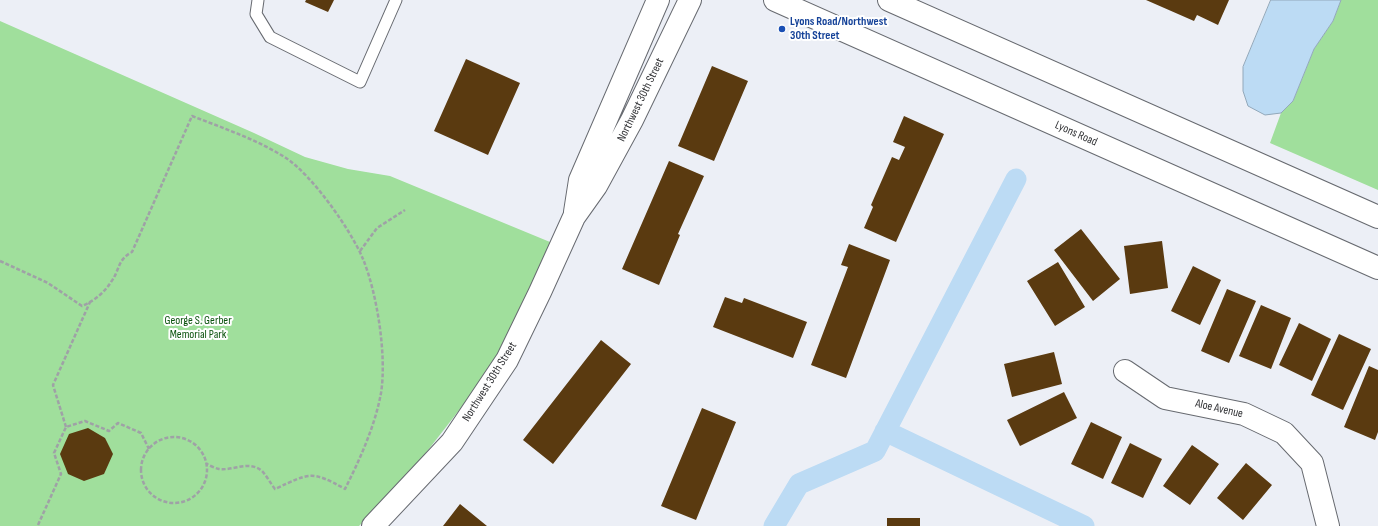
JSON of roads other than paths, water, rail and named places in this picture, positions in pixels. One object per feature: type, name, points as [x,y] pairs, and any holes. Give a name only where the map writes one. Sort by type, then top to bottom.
[{"type":"main road","name":"Northwest 30th Street","points":[[574,217],[580,180],[658,0]]},
{"type":"main road","name":"Northwest 30th Street","points":[[373,526],[452,442],[507,360],[574,217],[596,186],[632,120],[690,0]]},
{"type":"main road","name":"Lyons Road","points":[[774,0],[1378,268]]},
{"type":"main road","points":[[889,0],[1378,217]]},
{"type":"main road","name":"Aloe Avenue","points":[[1125,371],[1165,398],[1244,414],[1284,433],[1312,463],[1328,526]]},
{"type":"lane","points":[[258,0],[256,14],[270,37],[360,82],[396,0]]},
{"type":"water","points":[[1271,0],[1341,0],[1333,21],[1314,49],[1293,101],[1281,113],[1265,115],[1248,106],[1243,91],[1243,67]]},
{"type":"waterway","points":[[774,526],[799,484],[875,451],[1016,179]]},
{"type":"waterway","points":[[885,431],[1084,526]]},
{"type":"place","name":"Lyons Road/Northwest 30th Street","points":[[782,29]]},
{"type":"park label","name":"George S. Gerber Memorial Park","points":[[198,328]]}]
